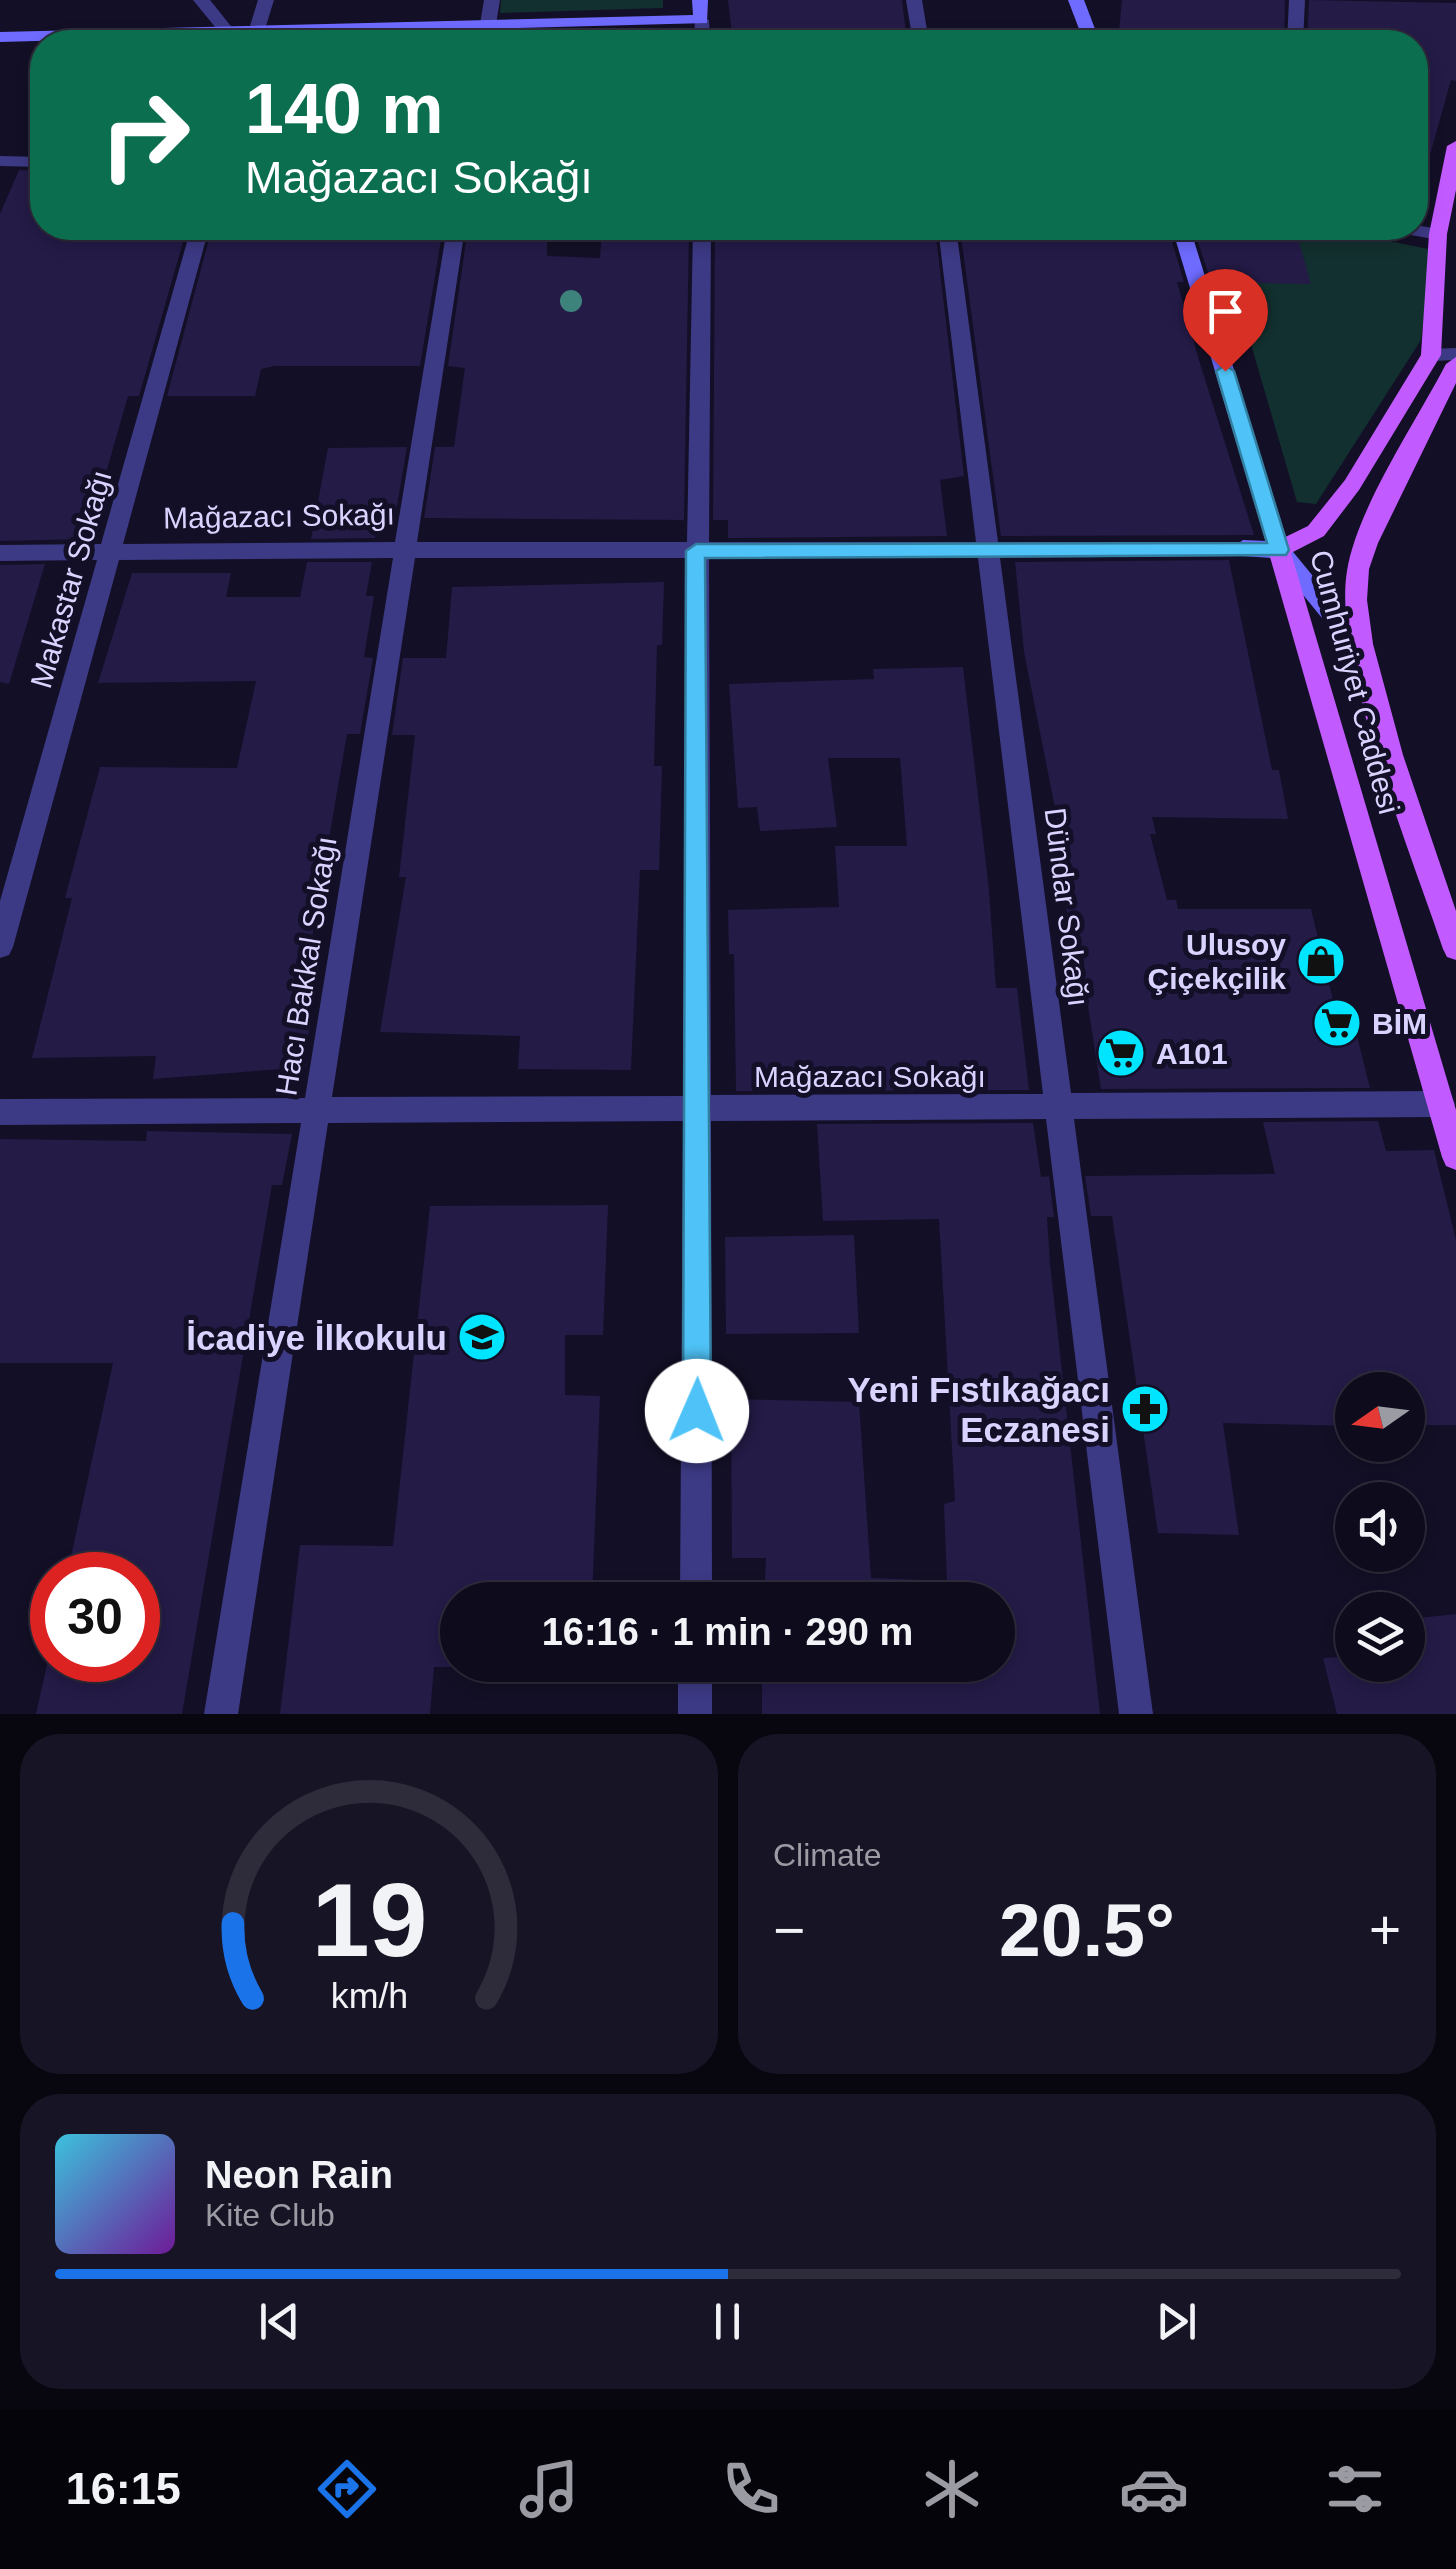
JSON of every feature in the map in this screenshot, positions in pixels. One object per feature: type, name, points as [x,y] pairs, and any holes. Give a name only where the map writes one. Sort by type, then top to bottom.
[{"type":"main road","name":"Cumhuriyet Caddesi","points":[[1456,146],[1438,234],[1431,355],[1352,485],[1316,531],[1279,550],[1456,1158]]},
{"type":"main road","name":"Cumhuriyet Caddesi","points":[[1456,364],[1379,516],[1356,573],[1360,650],[1456,949]]},
{"type":"street","points":[[201,0],[226,30]]},
{"type":"street","points":[[256,30],[266,0]]},
{"type":"street","points":[[487,30],[492,0]]},
{"type":"street","points":[[700,0],[702,30]]},
{"type":"street","points":[[914,0],[919,30]]},
{"type":"street","points":[[1076,0],[1087,30]]},
{"type":"street","points":[[1295,30],[1297,0]]},
{"type":"street","points":[[548,30],[702,20]]},
{"type":"street","points":[[0,38],[30,37]]},
{"type":"street","points":[[0,161],[30,162]]},
{"type":"street","points":[[1428,232],[1438,234]]},
{"type":"street","name":"Makastar Sokağı","points":[[0,947],[197,240]]},
{"type":"street","name":"Hacı Bakkal Sokağı","points":[[221,1714],[454,240]]},
{"type":"street","points":[[696,1582],[696,551],[702,240]]},
{"type":"street","name":"Dündar Sokağı","points":[[950,240],[1136,1714]]},
{"type":"street","points":[[1186,240],[1279,550],[1360,650]]},
{"type":"street","points":[[1431,355],[1456,354]]},
{"type":"street","name":"Mağazacı Sokağı","points":[[0,553],[405,547],[696,551],[1279,550]]},
{"type":"street","name":"Mağazacı Sokağı","points":[[0,1112],[1441,1104]]},
{"type":"street","points":[[695,1682],[695,1714]]},
{"type":"green space","points":[[501,0],[663,0],[663,8],[500,13]]},
{"type":"green space","points":[[1221,240],[1384,240],[1433,250],[1421,340],[1316,504],[1297,502]]},
{"type":"building","points":[[728,0],[902,0],[906,30],[732,30]]},
{"type":"building","points":[[1122,0],[1285,0],[1284,30],[1119,30]]},
{"type":"building","points":[[1309,0],[1456,3],[1456,81],[1451,80],[1428,162],[1428,30],[1308,30]]},
{"type":"building","points":[[19,170],[30,170],[30,240],[184,240],[139,396],[128,396],[87,539],[0,541],[0,214]]},
{"type":"building","points":[[209,240],[441,240],[420,366],[275,366],[261,369],[255,396],[167,396]]},
{"type":"building","points":[[466,240],[547,240],[547,256],[600,258],[601,240],[689,240],[684,520],[424,518],[435,447],[454,447],[465,368],[448,366]]},
{"type":"building","points":[[715,240],[936,240],[964,476],[940,480],[947,536],[728,538],[728,520],[713,520]]},
{"type":"building","points":[[962,240],[1171,240],[1184,282],[1177,282],[1254,535],[1001,536]]},
{"type":"building","points":[[1197,240],[1298,240],[1311,284],[1211,282]]},
{"type":"building","points":[[407,447],[395,518],[378,518],[375,538],[311,539],[328,448]]},
{"type":"building","points":[[1229,560],[1272,770],[1279,770],[1288,819],[1152,817],[1156,834],[1150,834],[1167,900],[1176,900],[1178,909],[1311,909],[1333,1000],[1348,1000],[1370,1088],[1101,1089],[1056,843],[1062,843],[1024,652],[1015,562]]},
{"type":"building","points":[[307,562],[372,562],[366,596],[374,596],[364,657],[373,658],[360,734],[347,734],[308,961],[314,960],[306,1067],[153,1079],[156,1056],[32,1058],[72,898],[65,898],[100,767],[237,768],[256,681],[98,683],[132,573],[231,573],[226,597],[300,597]]},
{"type":"building","points":[[45,564],[9,684],[0,682],[0,565]]},
{"type":"building","points":[[664,582],[662,645],[657,645],[654,766],[662,766],[659,870],[640,870],[631,1070],[518,1069],[520,1036],[380,1032],[406,877],[399,877],[415,735],[392,735],[403,658],[446,658],[452,587]]},
{"type":"building","points":[[963,667],[989,890],[996,988],[1017,988],[1029,1090],[736,1091],[734,954],[729,954],[728,910],[839,907],[835,846],[907,846],[900,758],[828,758],[837,827],[760,831],[757,807],[738,808],[729,684],[874,679],[873,669]]},
{"type":"building","points":[[1378,1121],[1386,1151],[1434,1150],[1456,1240],[1456,1425],[1425,1425],[1425,1372],[1335,1372],[1335,1426],[1223,1423],[1239,1535],[1158,1533],[1112,1216],[1091,1216],[1085,1176],[1275,1174],[1263,1122]]},
{"type":"building","points":[[1033,1123],[1041,1177],[1049,1176],[1054,1217],[1047,1217],[1050,1263],[1100,1714],[762,1714],[762,1682],[1015,1682],[1015,1582],[765,1582],[766,1558],[732,1558],[731,1399],[859,1402],[871,1578],[947,1581],[944,1504],[955,1501],[939,1219],[823,1221],[817,1124]]},
{"type":"building","points":[[147,1131],[292,1134],[282,1185],[272,1185],[182,1714],[36,1714],[43,1682],[160,1682],[160,1552],[72,1552],[113,1363],[0,1363],[0,1139],[146,1141]]},
{"type":"building","points":[[608,1205],[603,1335],[565,1335],[565,1395],[600,1396],[593,1582],[440,1582],[440,1667],[434,1667],[430,1714],[280,1714],[300,1545],[393,1546],[430,1206]]},
{"type":"building","points":[[854,1235],[859,1333],[726,1334],[725,1237]]},
{"type":"building","points":[[1456,1614],[1456,1714],[1337,1714],[1323,1658],[1335,1657],[1335,1682],[1425,1682],[1425,1617]]},
{"type":"place","name":"Ulusoy Çiçekçilik","points":[[1321,961]]},
{"type":"place","name":"BİM","points":[[1337,1023]]},
{"type":"place","name":"A101","points":[[1121,1053]]},
{"type":"place","name":"İcadiye İlkokulu","points":[[482,1337]]},
{"type":"place","name":"Yeni Fıstıkağacı Eczanesi","points":[[1145,1409]]},
{"type":"route","points":[[697,1411],[696,551],[1279,550],[1225,371]]}]
